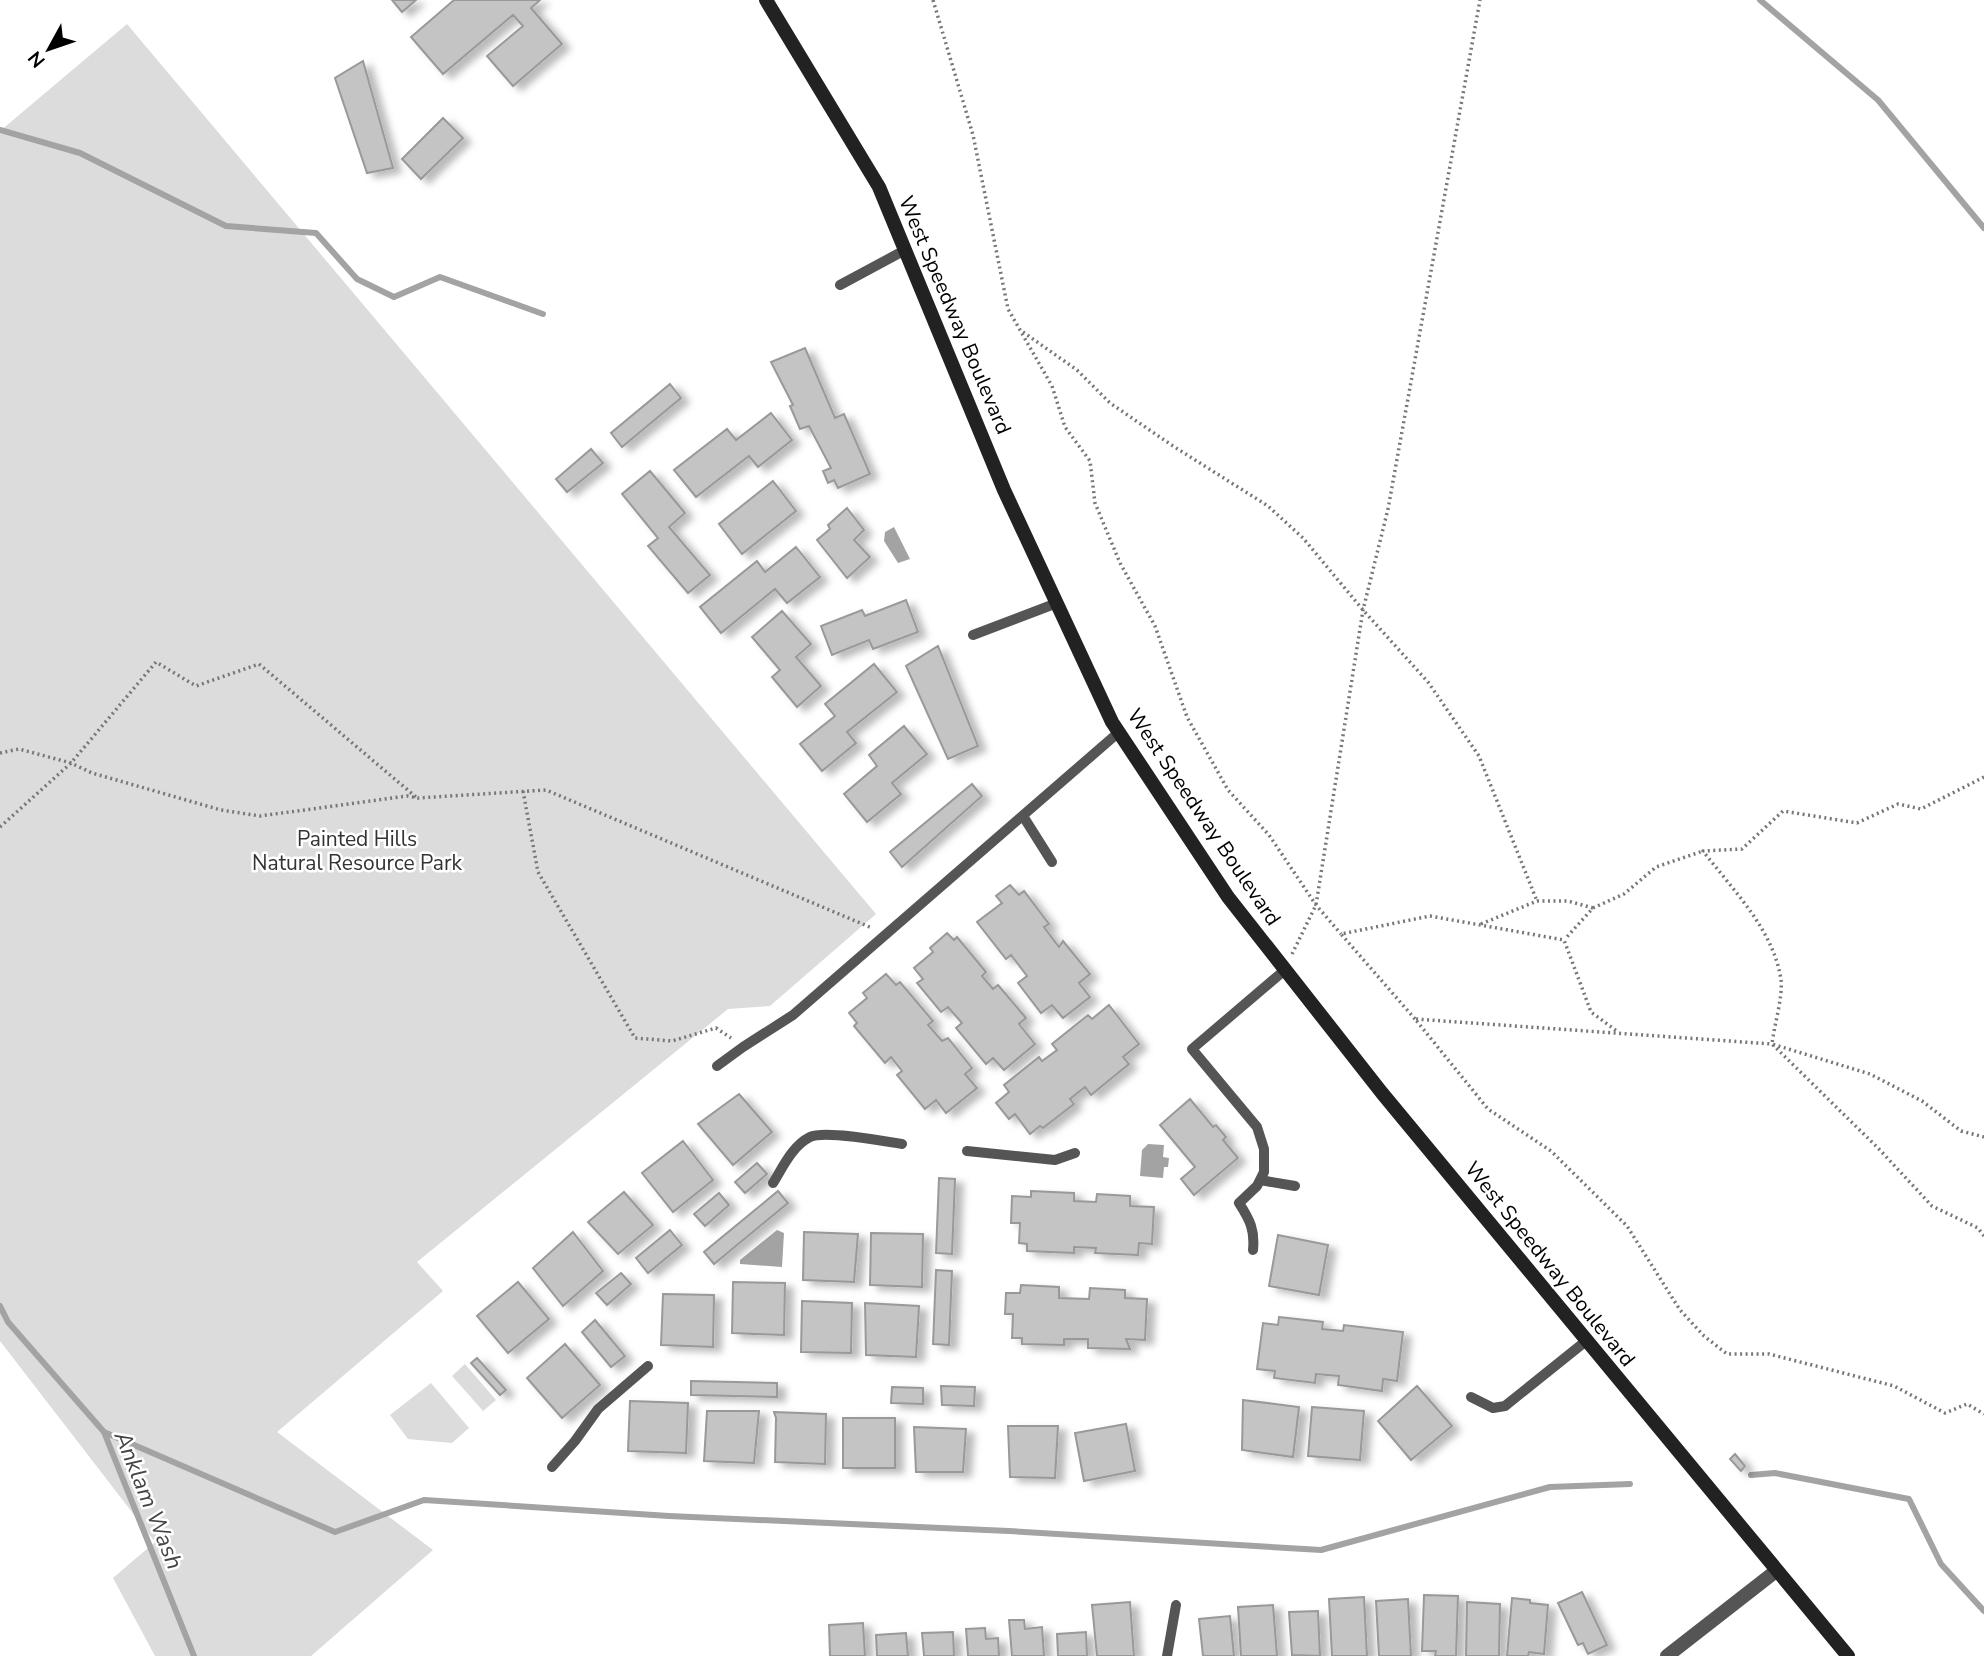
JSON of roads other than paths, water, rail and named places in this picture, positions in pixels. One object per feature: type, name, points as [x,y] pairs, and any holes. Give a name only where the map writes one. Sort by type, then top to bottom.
[{"type":"main road","name":"West Speedway Boulevard","points":[[766,0],[879,187],[1004,490],[1119,732],[1228,897],[1382,1093],[1848,1656]]},
{"type":"street","points":[[1667,1656],[1776,1571]]},
{"type":"lane","points":[[840,285],[905,250]]},
{"type":"lane","points":[[973,635],[1057,603]]},
{"type":"lane","points":[[717,1066],[743,1046],[793,1015],[1119,732]]},
{"type":"lane","points":[[1023,816],[1052,862]]},
{"type":"lane","points":[[1253,1250],[1255,1234],[1239,1203],[1250,1195],[1264,1172],[1264,1149],[1257,1127],[1192,1049],[1286,969]]},
{"type":"lane","points":[[773,1183],[791,1153],[812,1136],[833,1135],[902,1144]]},
{"type":"lane","points":[[967,1151],[1055,1160],[1075,1153]]},
{"type":"lane","points":[[1260,1180],[1295,1186]]},
{"type":"lane","points":[[1471,1397],[1493,1408],[1505,1406],[1586,1341]]},
{"type":"lane","points":[[552,1467],[598,1409],[648,1366]]},
{"type":"lane","points":[[1167,1656],[1176,1605]]},
{"type":"waterway","points":[[1760,0],[1878,100],[1984,228]]},
{"type":"waterway","points":[[0,130],[80,153],[226,226],[316,233],[357,279],[394,297],[440,277],[543,314]]},
{"type":"waterway","name":"Anklam Wash","points":[[0,1306],[8,1322],[104,1432],[194,1656]]},
{"type":"waterway","points":[[104,1432],[335,1532],[424,1500],[669,1516],[1009,1531],[1321,1550],[1550,1487],[1630,1484]]},
{"type":"waterway","points":[[1751,1475],[1775,1473],[1909,1499],[1941,1564],[1984,1611]]},
{"type":"park label","name":"Painted Hills Natural Resource Park","points":[[357,851]]}]
